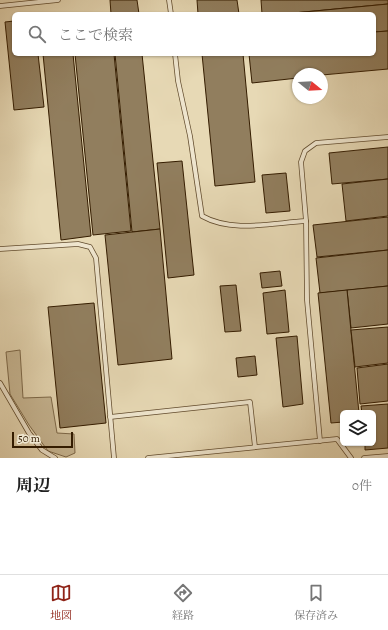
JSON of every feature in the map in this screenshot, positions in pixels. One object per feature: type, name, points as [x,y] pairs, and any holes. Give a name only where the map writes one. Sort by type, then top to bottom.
[{"type":"lane","points":[[0,6],[31,1],[58,0]]},
{"type":"lane","points":[[169,0],[171,12]]},
{"type":"lane","points":[[175,56],[178,81],[190,136],[202,216],[214,223],[232,226],[306,221]]},
{"type":"lane","points":[[320,441],[307,300],[306,221],[301,162],[305,151],[316,143],[388,137]]},
{"type":"lane","points":[[0,250],[78,244],[90,247],[96,258],[114,458]]},
{"type":"lane","points":[[0,383],[28,433],[42,450],[55,458]]},
{"type":"lane","points":[[110,417],[250,402],[255,448]]},
{"type":"lane","points":[[148,458],[338,439],[351,458]]},
{"type":"lane","points":[[364,458],[388,456]]},
{"type":"shaded area","points":[[20,350],[23,398],[51,397],[57,433],[74,434],[75,453],[66,457],[48,451],[29,425],[10,394],[6,352]]},
{"type":"building","points":[[110,0],[137,0],[139,12],[111,12]]},
{"type":"building","points":[[197,0],[237,0],[239,12],[198,12]]},
{"type":"building","points":[[261,0],[388,0],[388,4],[304,12],[262,12]]},
{"type":"building","points":[[388,4],[388,31],[376,32],[376,12],[304,12]]},
{"type":"building","points":[[12,21],[12,56],[38,56],[44,107],[14,110],[5,22]]},
{"type":"building","points":[[388,31],[388,69],[328,74],[328,68],[292,68],[292,79],[252,83],[249,56],[376,56],[376,32]]},
{"type":"building","points":[[43,56],[73,56],[91,236],[61,240]]},
{"type":"building","points":[[75,56],[114,56],[131,231],[93,235]]},
{"type":"building","points":[[115,56],[142,56],[160,229],[132,232]]},
{"type":"building","points":[[202,56],[243,56],[255,182],[215,186]]},
{"type":"building","points":[[388,147],[388,179],[332,184],[329,153]]},
{"type":"building","points":[[182,161],[194,275],[168,278],[157,163]]},
{"type":"building","points":[[286,173],[290,211],[266,213],[262,175]]},
{"type":"building","points":[[388,179],[388,216],[346,221],[342,184]]},
{"type":"building","points":[[388,217],[388,250],[317,257],[313,225]]},
{"type":"building","points":[[160,229],[172,359],[118,365],[105,235]]},
{"type":"building","points":[[388,250],[388,286],[320,293],[316,258]]},
{"type":"building","points":[[280,271],[282,286],[262,288],[260,273]]},
{"type":"building","points":[[236,285],[241,331],[225,332],[220,286]]},
{"type":"building","points":[[388,286],[388,324],[351,328],[347,290]]},
{"type":"building","points":[[285,290],[289,332],[267,334],[263,293]]},
{"type":"building","points":[[347,290],[359,410],[340,410],[340,422],[331,423],[318,293]]},
{"type":"building","points":[[94,303],[106,423],[60,428],[48,307]]},
{"type":"building","points":[[388,327],[388,363],[355,367],[351,330]]},
{"type":"building","points":[[297,336],[303,404],[283,407],[276,338]]},
{"type":"building","points":[[255,356],[257,375],[238,377],[236,358]]},
{"type":"building","points":[[388,364],[388,401],[360,404],[357,368]]},
{"type":"building","points":[[388,404],[388,448],[365,450],[365,446],[376,446],[376,410],[362,410],[361,406]]}]
